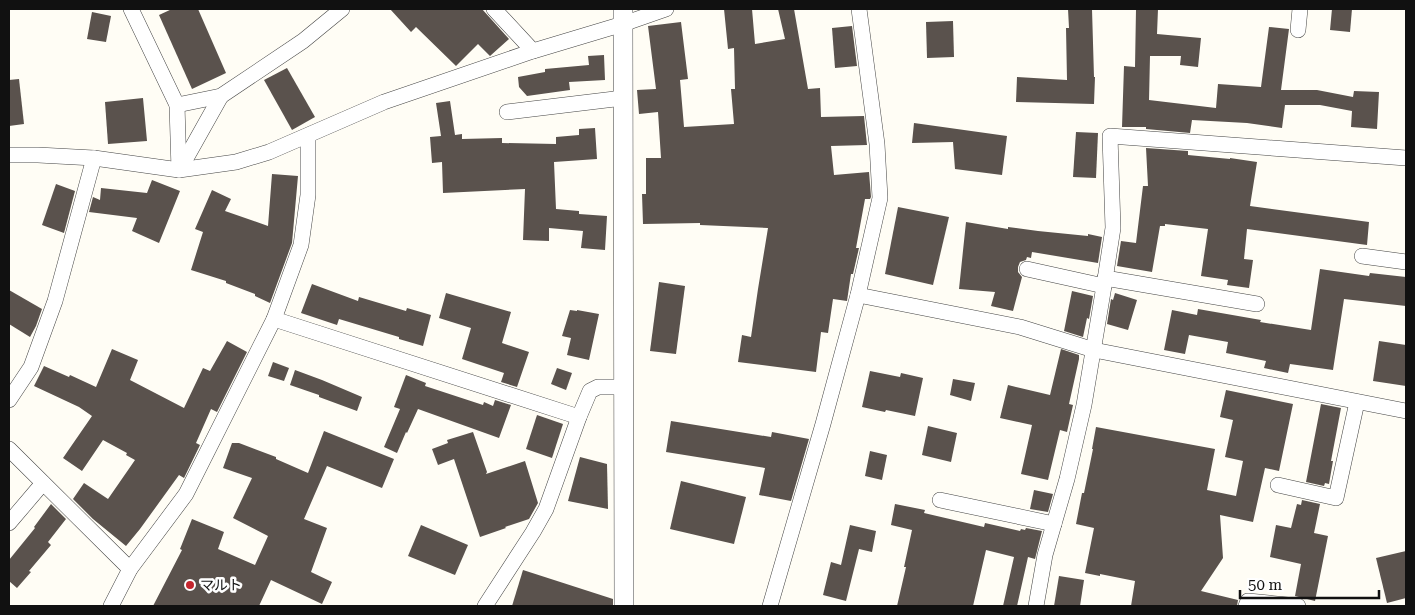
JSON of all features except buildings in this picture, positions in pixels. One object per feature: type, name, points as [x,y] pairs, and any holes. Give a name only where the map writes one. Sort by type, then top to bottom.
[{"type":"street","points":[[131,9],[177,105],[179,170]]},
{"type":"street","points":[[177,105],[221,96],[303,41],[342,9]]},
{"type":"street","points":[[494,9],[533,51]]},
{"type":"street","points":[[9,155],[94,158],[179,170],[236,162],[269,152],[384,102],[533,51],[623,16],[666,9]]},
{"type":"street","points":[[770,606],[858,296],[880,198],[877,144],[859,9]]},
{"type":"street","points":[[1298,30],[1300,9]]},
{"type":"street","points":[[623,16],[624,606]]},
{"type":"street","points":[[179,170],[221,96]]},
{"type":"street","points":[[507,112],[623,98]]},
{"type":"street","points":[[111,606],[130,569],[186,494],[274,319],[301,245],[308,195],[308,136]]},
{"type":"street","points":[[1036,606],[1045,555],[1067,480],[1094,350],[1112,228],[1110,136],[1406,158]]},
{"type":"street","points":[[9,400],[30,367],[54,301],[94,158]]},
{"type":"street","points":[[1362,256],[1406,262]]},
{"type":"street","points":[[1027,269],[1257,304]]},
{"type":"street","points":[[858,296],[1020,328],[1094,350],[1406,411]]},
{"type":"street","points":[[274,319],[579,417]]},
{"type":"street","points":[[485,606],[534,532],[546,509],[590,391],[598,387],[624,387]]},
{"type":"street","points":[[1278,485],[1336,498],[1357,402]]},
{"type":"street","points":[[9,448],[130,569]]},
{"type":"street","points":[[9,523],[43,483]]},
{"type":"street","points":[[940,500],[1054,524]]},
{"type":"street","points":[[1246,606],[1248,601],[1298,606]]},
{"type":"place","name":"マルト","points":[[190,585]]}]
